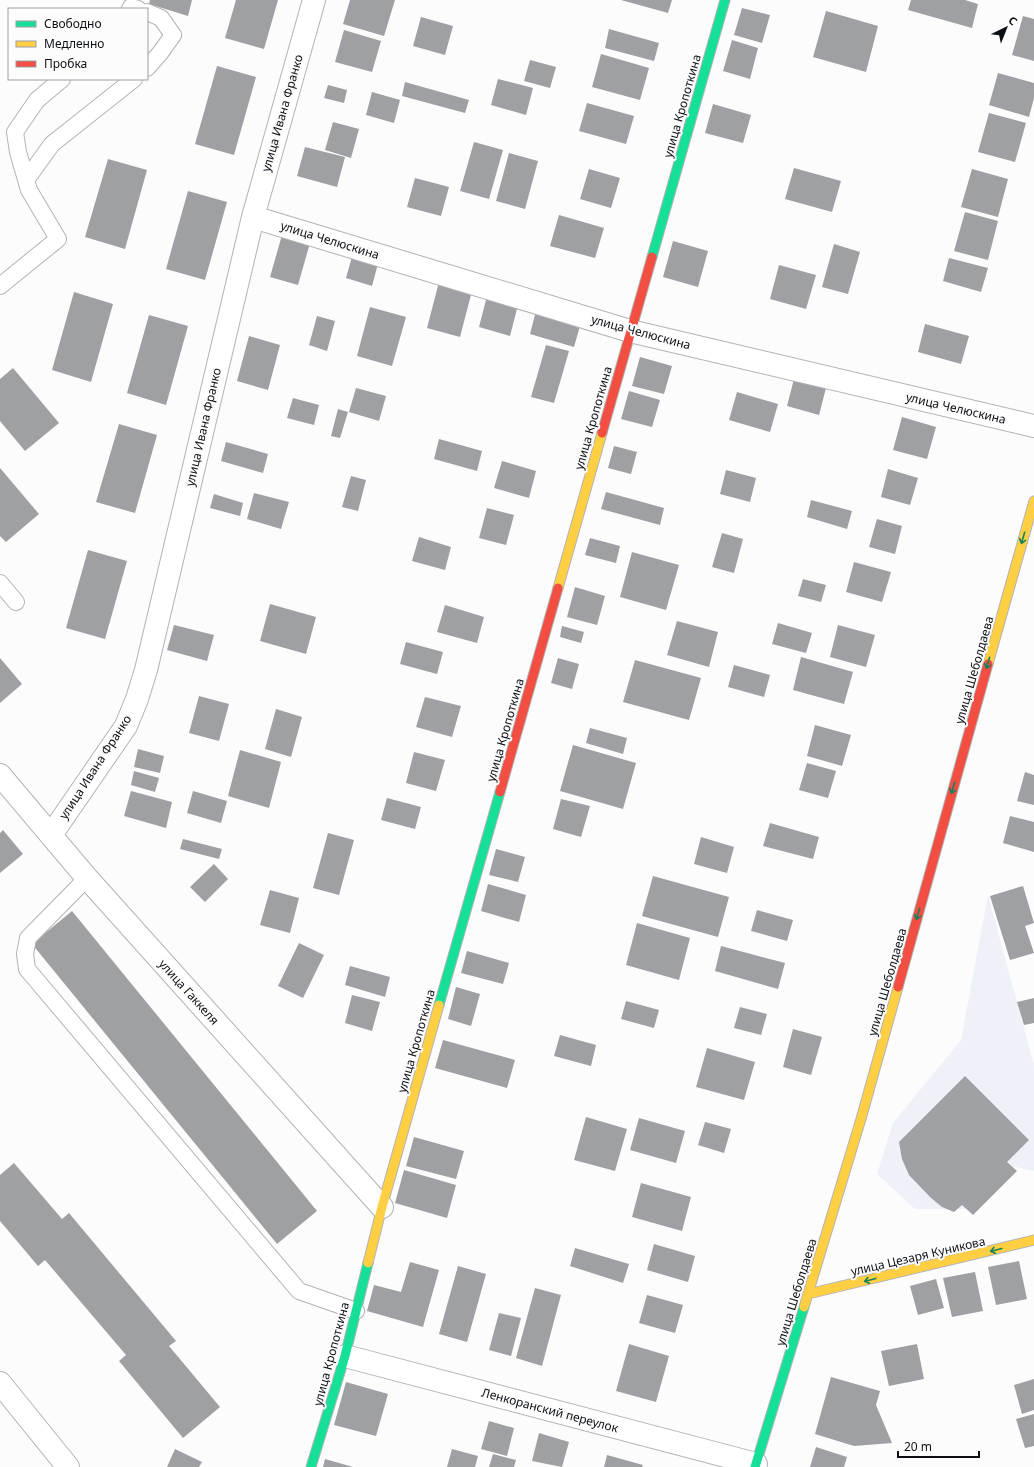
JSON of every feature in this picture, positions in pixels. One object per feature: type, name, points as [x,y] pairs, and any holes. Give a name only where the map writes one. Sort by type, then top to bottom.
[{"type":"street","name":"улица Ивана Франко","points":[[51,835],[126,726],[137,699],[146,670],[253,217],[314,0]]},
{"type":"street","name":"улица Кропоткина","points":[[311,1467],[344,1356],[382,1207],[725,0]]},
{"type":"street","name":"улица Челюскина","points":[[253,217],[630,331],[1034,426]]},
{"type":"street","name":"улица Шеболдаева","points":[[755,1466],[861,1119],[1034,501]]},
{"type":"street","name":"улица Гаккеля","points":[[0,775],[87,878],[382,1207]]},
{"type":"street","name":"улица Цезаря Куникова","points":[[808,1294],[1034,1240]]},
{"type":"street","name":"Ленкоранский переулок","points":[[344,1356],[755,1466]]},
{"type":"street","points":[[0,1383],[68,1467]]},
{"type":"lane","points":[[148,12],[160,18],[172,35],[161,52],[148,67]]},
{"type":"lane","points":[[0,286],[58,239],[29,190],[14,132],[36,100],[61,80]]},
{"type":"lane","points":[[26,180],[52,144],[133,80]]},
{"type":"lane","points":[[0,583],[16,602]]},
{"type":"lane","points":[[87,878],[28,938],[25,954],[27,970],[299,1291],[356,1311]]},
{"type":"shaded area","points":[[988,895],[1034,1065],[1034,1171],[1007,1165],[965,1209],[915,1209],[877,1174],[893,1123],[961,1040]]},
{"type":"building","points":[[150,0],[192,0],[188,16],[149,4]]},
{"type":"building","points":[[236,0],[278,0],[264,49],[225,38]]},
{"type":"building","points":[[350,0],[395,0],[384,36],[343,24]]},
{"type":"building","points":[[621,0],[672,0],[668,13]]},
{"type":"building","points":[[911,0],[965,0],[978,4],[972,28],[908,10]]},
{"type":"building","points":[[742,8],[770,15],[762,43],[734,35]]},
{"type":"building","points":[[826,11],[878,26],[866,72],[813,57]]},
{"type":"building","points":[[1023,16],[1034,19],[1034,61],[1012,55]]},
{"type":"building","points":[[421,17],[453,26],[445,55],[413,46]]},
{"type":"building","points":[[609,29],[659,43],[654,61],[605,48]]},
{"type":"building","points":[[344,30],[381,41],[372,72],[335,62]]},
{"type":"building","points":[[732,40],[758,48],[750,79],[723,71]]},
{"type":"building","points":[[601,54],[649,68],[640,100],[592,87]]},
{"type":"building","points":[[530,60],[556,67],[550,88],[524,81]]},
{"type":"building","points":[[217,66],[256,77],[234,155],[195,144]]},
{"type":"building","points":[[998,73],[1034,83],[1034,98],[1029,117],[989,105]]},
{"type":"building","points":[[498,79],[533,88],[526,115],[491,105]]},
{"type":"building","points":[[405,82],[469,100],[465,113],[402,96]]},
{"type":"building","points":[[328,85],[347,90],[344,103],[324,98]]},
{"type":"building","points":[[372,92],[400,100],[394,123],[366,115]]},
{"type":"building","points":[[587,103],[634,116],[626,144],[579,131]]},
{"type":"building","points":[[713,104],[751,115],[743,143],[705,133]]},
{"type":"building","points":[[989,113],[1026,123],[1015,162],[978,152]]},
{"type":"building","points":[[333,122],[359,129],[351,158],[325,150]]},
{"type":"building","points":[[474,142],[503,150],[489,199],[460,191]]},
{"type":"building","points":[[305,147],[345,157],[337,187],[297,176]]},
{"type":"building","points":[[509,153],[538,161],[525,209],[496,201]]},
{"type":"building","points":[[108,159],[147,170],[125,249],[85,237]]},
{"type":"building","points":[[794,168],[841,181],[832,212],[785,199]]},
{"type":"building","points":[[589,169],[620,178],[611,208],[580,199]]},
{"type":"building","points":[[972,169],[1008,179],[998,217],[961,207]]},
{"type":"building","points":[[415,178],[449,187],[441,216],[407,207]]},
{"type":"building","points":[[188,191],[227,202],[205,280],[166,269]]},
{"type":"building","points":[[965,212],[998,221],[988,260],[954,251]]},
{"type":"building","points":[[559,215],[604,228],[595,258],[550,246]]},
{"type":"building","points":[[282,235],[310,243],[298,285],[270,277]]},
{"type":"building","points":[[673,241],[708,251],[698,287],[663,277]]},
{"type":"building","points":[[834,244],[860,252],[848,294],[822,287]]},
{"type":"building","points":[[353,253],[379,260],[372,286],[346,278]]},
{"type":"building","points":[[949,258],[988,268],[981,292],[943,281]]},
{"type":"building","points":[[779,265],[816,275],[806,309],[770,299]]},
{"type":"building","points":[[439,282],[472,291],[460,337],[427,328]]},
{"type":"building","points":[[74,292],[113,304],[91,382],[52,370]]},
{"type":"building","points":[[487,296],[518,305],[510,336],[479,327]]},
{"type":"building","points":[[370,307],[406,317],[392,366],[357,356]]},
{"type":"building","points":[[537,307],[582,319],[574,347],[530,334]]},
{"type":"building","points":[[149,315],[188,326],[166,405],[127,393]]},
{"type":"building","points":[[317,316],[335,321],[327,351],[309,345]]},
{"type":"building","points":[[925,324],[969,336],[961,364],[918,352]]},
{"type":"building","points":[[249,336],[280,345],[268,390],[237,381]]},
{"type":"building","points":[[546,345],[569,351],[554,403],[531,397]]},
{"type":"building","points":[[640,357],[672,366],[664,394],[632,386]]},
{"type":"building","points":[[13,368],[59,423],[25,451],[0,421],[0,379]]},
{"type":"building","points":[[794,379],[826,388],[819,415],[787,406]]},
{"type":"building","points":[[356,388],[386,396],[379,421],[349,412]]},
{"type":"building","points":[[629,391],[660,400],[652,427],[621,419]]},
{"type":"building","points":[[737,392],[778,404],[770,432],[729,420]]},
{"type":"building","points":[[293,398],[319,405],[314,425],[287,418]]},
{"type":"building","points":[[338,409],[348,412],[340,438],[331,436]]},
{"type":"building","points":[[902,417],[936,427],[927,459],[893,450]]},
{"type":"building","points":[[119,424],[157,435],[135,513],[96,502]]},
{"type":"building","points":[[439,439],[482,451],[477,471],[434,459]]},
{"type":"building","points":[[226,442],[268,454],[263,473],[221,461]]},
{"type":"building","points":[[614,446],[637,452],[631,474],[608,468]]},
{"type":"building","points":[[502,461],[536,471],[529,498],[494,488]]},
{"type":"building","points":[[0,468],[39,514],[6,542],[0,536]]},
{"type":"building","points":[[888,469],[918,478],[910,505],[881,497]]},
{"type":"building","points":[[726,470],[756,478],[750,502],[720,494]]},
{"type":"building","points":[[351,476],[366,480],[358,511],[342,507]]},
{"type":"building","points":[[606,492],[664,508],[660,525],[601,509]]},
{"type":"building","points":[[254,493],[289,502],[281,529],[247,519]]},
{"type":"building","points":[[214,494],[243,503],[240,516],[210,508]]},
{"type":"building","points":[[811,500],[852,511],[847,529],[807,517]]},
{"type":"building","points":[[487,508],[514,515],[506,545],[479,538]]},
{"type":"building","points":[[877,519],[902,526],[895,554],[869,547]]},
{"type":"building","points":[[722,533],[743,539],[734,573],[712,567]]},
{"type":"building","points":[[419,537],[451,547],[445,570],[412,561]]},
{"type":"building","points":[[590,538],[620,546],[616,563],[585,555]]},
{"type":"building","points":[[88,550],[127,561],[105,639],[66,628]]},
{"type":"building","points":[[632,552],[679,565],[666,610],[620,597]]},
{"type":"building","points":[[854,562],[891,572],[882,602],[846,592]]},
{"type":"building","points":[[803,579],[826,585],[821,602],[798,596]]},
{"type":"building","points":[[575,587],[605,596],[597,625],[567,617]]},
{"type":"building","points":[[270,604],[316,617],[306,654],[260,641]]},
{"type":"building","points":[[445,605],[484,617],[477,643],[437,632]]},
{"type":"building","points":[[677,621],[718,632],[709,667],[667,655]]},
{"type":"building","points":[[778,623],[812,633],[806,653],[772,644]]},
{"type":"building","points":[[174,625],[214,635],[207,661],[167,650]]},
{"type":"building","points":[[838,625],[875,635],[866,667],[830,657]]},
{"type":"building","points":[[562,626],[584,632],[581,643],[560,637]]},
{"type":"building","points":[[406,642],[443,652],[437,674],[400,664]]},
{"type":"building","points":[[801,657],[853,672],[844,704],[793,690]]},
{"type":"building","points":[[0,658],[22,684],[0,703]]},
{"type":"building","points":[[558,658],[579,664],[572,689],[551,683]]},
{"type":"building","points":[[635,660],[701,678],[689,720],[623,702]]},
{"type":"building","points":[[734,665],[770,675],[764,697],[728,687]]},
{"type":"building","points":[[199,696],[229,704],[219,741],[189,733]]},
{"type":"building","points":[[425,697],[461,706],[452,737],[416,727]]},
{"type":"building","points":[[276,709],[302,717],[291,757],[265,749]]},
{"type":"building","points":[[815,725],[851,735],[842,766],[807,756]]},
{"type":"building","points":[[590,728],[627,738],[623,754],[586,743]]},
{"type":"building","points":[[573,745],[636,763],[623,809],[560,791]]},
{"type":"building","points":[[138,749],[164,756],[160,773],[134,767]]},
{"type":"building","points":[[240,750],[281,762],[269,808],[228,796]]},
{"type":"building","points":[[414,752],[445,760],[436,791],[406,783]]},
{"type":"building","points":[[807,763],[836,771],[828,798],[799,790]]},
{"type":"building","points":[[134,771],[159,778],[155,792],[131,785]]},
{"type":"building","points":[[1025,772],[1034,775],[1034,805],[1017,801]]},
{"type":"building","points":[[131,791],[172,802],[166,828],[124,816]]},
{"type":"building","points":[[193,791],[227,801],[221,823],[187,813]]},
{"type":"building","points":[[387,798],[421,807],[415,829],[381,820]]},
{"type":"building","points":[[561,799],[590,806],[581,837],[553,829]]},
{"type":"building","points":[[1010,816],[1034,822],[1034,852],[1003,843]]},
{"type":"building","points":[[770,823],[819,837],[813,859],[763,846]]},
{"type":"building","points":[[3,830],[23,854],[0,873],[0,833]]},
{"type":"building","points":[[328,833],[354,840],[339,895],[313,888]]},
{"type":"building","points":[[701,837],[734,847],[727,873],[694,864]]},
{"type":"building","points":[[183,839],[222,849],[219,859],[180,849]]},
{"type":"building","points":[[496,849],[525,857],[518,882],[489,875]]},
{"type":"building","points":[[214,864],[228,879],[205,902],[190,887]]},
{"type":"building","points":[[653,876],[729,897],[718,937],[642,916]]},
{"type":"building","points":[[488,884],[526,895],[519,922],[481,911]]},
{"type":"building","points":[[1023,886],[1034,923],[1025,926],[1034,953],[1010,960],[990,896]]},
{"type":"building","points":[[270,890],[299,898],[290,933],[260,925]]},
{"type":"building","points":[[757,910],[793,920],[787,941],[751,931]]},
{"type":"building","points":[[72,911],[317,1211],[277,1244],[32,944]]},
{"type":"building","points":[[637,923],[690,938],[679,980],[626,965]]},
{"type":"building","points":[[299,943],[324,955],[303,998],[278,986]]},
{"type":"building","points":[[721,946],[785,963],[778,989],[715,971]]},
{"type":"building","points":[[467,951],[509,963],[503,984],[461,973]]},
{"type":"building","points":[[350,966],[390,977],[385,997],[345,985]]},
{"type":"building","points":[[456,987],[480,994],[471,1026],[448,1019]]},
{"type":"building","points":[[352,995],[380,1002],[372,1031],[345,1023]]},
{"type":"building","points":[[1034,998],[1034,1023],[1024,1025],[1017,1002]]},
{"type":"building","points":[[626,1001],[659,1010],[654,1028],[621,1019]]},
{"type":"building","points":[[740,1007],[767,1014],[761,1035],[734,1028]]},
{"type":"building","points":[[793,1029],[822,1037],[811,1075],[783,1067]]},
{"type":"building","points":[[560,1035],[596,1045],[591,1066],[554,1056]]},
{"type":"building","points":[[443,1040],[515,1060],[507,1088],[435,1068]]},
{"type":"building","points":[[707,1048],[755,1062],[744,1100],[696,1087]]},
{"type":"building","points":[[965,1076],[1029,1140],[1007,1162],[1017,1171],[973,1215],[962,1205],[954,1212],[942,1207],[930,1197],[909,1175],[902,1159],[899,1142]]},
{"type":"building","points":[[586,1117],[627,1129],[615,1171],[574,1160]]},
{"type":"building","points":[[639,1118],[685,1131],[676,1163],[630,1150]]},
{"type":"building","points":[[705,1122],[731,1129],[724,1153],[698,1145]]},
{"type":"building","points":[[414,1137],[464,1151],[456,1179],[406,1166]]},
{"type":"building","points":[[14,1163],[62,1219],[69,1213],[176,1341],[169,1346],[220,1407],[183,1438],[119,1361],[126,1355],[45,1260],[38,1266],[0,1221],[0,1175]]},
{"type":"building","points":[[404,1170],[456,1185],[447,1218],[395,1203]]},
{"type":"building","points":[[641,1183],[691,1197],[682,1231],[632,1217]]},
{"type":"building","points":[[654,1244],[695,1256],[688,1282],[647,1270]]},
{"type":"building","points":[[575,1248],[629,1264],[623,1283],[570,1266]]},
{"type":"building","points":[[1019,1261],[1027,1299],[996,1305],[988,1267]]},
{"type":"building","points":[[410,1262],[439,1270],[423,1327],[367,1311],[374,1285],[401,1292]]},
{"type":"building","points":[[458,1266],[486,1274],[467,1342],[439,1334]]},
{"type":"building","points":[[975,1272],[983,1311],[952,1317],[943,1278]]},
{"type":"building","points":[[936,1279],[944,1308],[918,1315],[910,1286]]},
{"type":"building","points":[[535,1288],[561,1295],[542,1366],[516,1358]]},
{"type":"building","points":[[647,1295],[683,1305],[675,1333],[639,1323]]},
{"type":"building","points":[[499,1313],[521,1318],[511,1356],[489,1350]]},
{"type":"building","points":[[629,1344],[669,1356],[656,1402],[616,1391]]},
{"type":"building","points":[[917,1344],[924,1379],[889,1386],[881,1351]]},
{"type":"building","points":[[831,1377],[880,1391],[876,1405],[892,1443],[854,1446],[815,1434]]},
{"type":"building","points":[[1034,1379],[1034,1410],[1022,1414],[1014,1385]]},
{"type":"building","points":[[346,1382],[388,1394],[376,1436],[334,1425]]},
{"type":"building","points":[[1034,1414],[1034,1446],[1025,1448],[1016,1419]]},
{"type":"building","points":[[489,1421],[514,1428],[507,1456],[481,1449]]},
{"type":"building","points":[[539,1433],[569,1442],[562,1467],[532,1461]]},
{"type":"building","points":[[816,1447],[847,1457],[844,1467],[810,1467]]},
{"type":"building","points":[[175,1449],[202,1462],[199,1467],[167,1467]]},
{"type":"building","points":[[452,1449],[478,1456],[475,1467],[447,1467]]},
{"type":"building","points":[[493,1454],[516,1460],[514,1467],[489,1467]]},
{"type":"building","points":[[607,1455],[643,1465],[642,1467],[604,1467]]},
{"type":"building","points":[[325,1459],[353,1467],[323,1467]]},
{"type":"traffic: fast","points":[[652,257],[725,0]]},
{"type":"traffic: fast","points":[[439,1005],[500,792]]},
{"type":"traffic: fast","points":[[311,1467],[345,1356],[368,1263]]},
{"type":"traffic: fast","points":[[755,1467],[804,1307]]},
{"type":"traffic: slow","points":[[558,588],[602,433]]},
{"type":"traffic: slow","points":[[988,664],[1034,501]]},
{"type":"traffic: slow","points":[[804,1307],[861,1119],[898,987]]},
{"type":"traffic: slow","points":[[368,1263],[382,1207],[439,1005]]},
{"type":"traffic: slow","points":[[808,1294],[1034,1240]]},
{"type":"traffic: jam","points":[[602,433],[652,257]]},
{"type":"traffic: jam","points":[[500,792],[558,588]]},
{"type":"traffic: jam","points":[[898,987],[988,664]]}]
